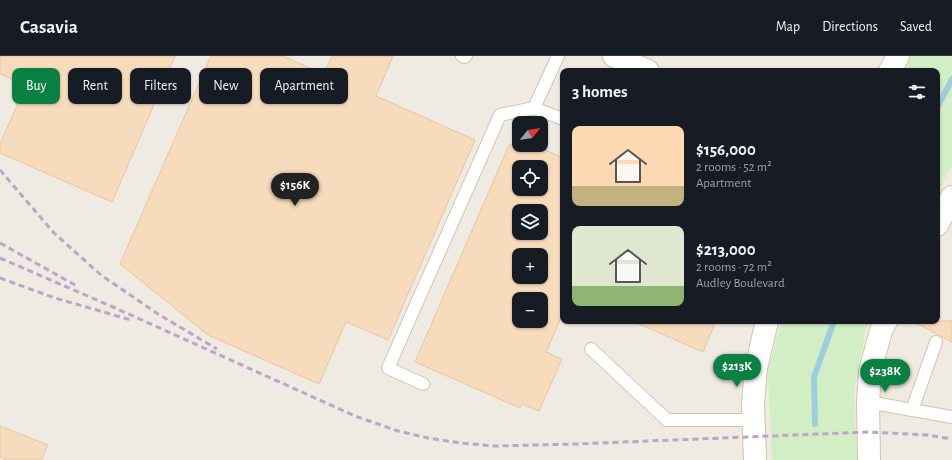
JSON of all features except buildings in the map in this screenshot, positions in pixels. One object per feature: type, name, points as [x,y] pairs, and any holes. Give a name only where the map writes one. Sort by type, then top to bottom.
[{"type":"street","points":[[614,56],[641,68]]},
{"type":"street","points":[[892,68],[898,56]]},
{"type":"street","points":[[755,460],[753,404],[756,368],[766,324]]},
{"type":"street","points":[[869,460],[868,402],[870,371],[881,331],[884,324]]},
{"type":"lane","points":[[462,56],[466,56]]},
{"type":"lane","points":[[534,108],[558,56]]},
{"type":"lane","points":[[423,384],[388,368],[500,116],[534,108],[560,118]]},
{"type":"lane","points":[[912,410],[936,342]]},
{"type":"lane","points":[[591,349],[667,420],[753,420]]},
{"type":"lane","points":[[868,402],[952,417]]},
{"type":"shaded area","points":[[0,56],[952,56],[952,460],[0,460]]},
{"type":"green space","points":[[909,56],[952,56],[952,165],[940,188],[940,68],[903,68]]},
{"type":"green space","points":[[780,324],[868,324],[866,328],[854,391],[857,460],[772,460],[768,372]]},
{"type":"waterway","points":[[940,102],[952,79]]},
{"type":"waterway","points":[[815,424],[814,377],[833,324]]},
{"type":"railway","points":[[0,170],[54,233],[101,275],[158,314],[217,349]]},
{"type":"railway","points":[[0,243],[75,285]]},
{"type":"railway","points":[[0,258],[355,416],[398,431],[428,438],[494,446],[868,432],[927,435],[952,439]]},
{"type":"railway","points":[[0,278],[55,298],[131,320]]}]
